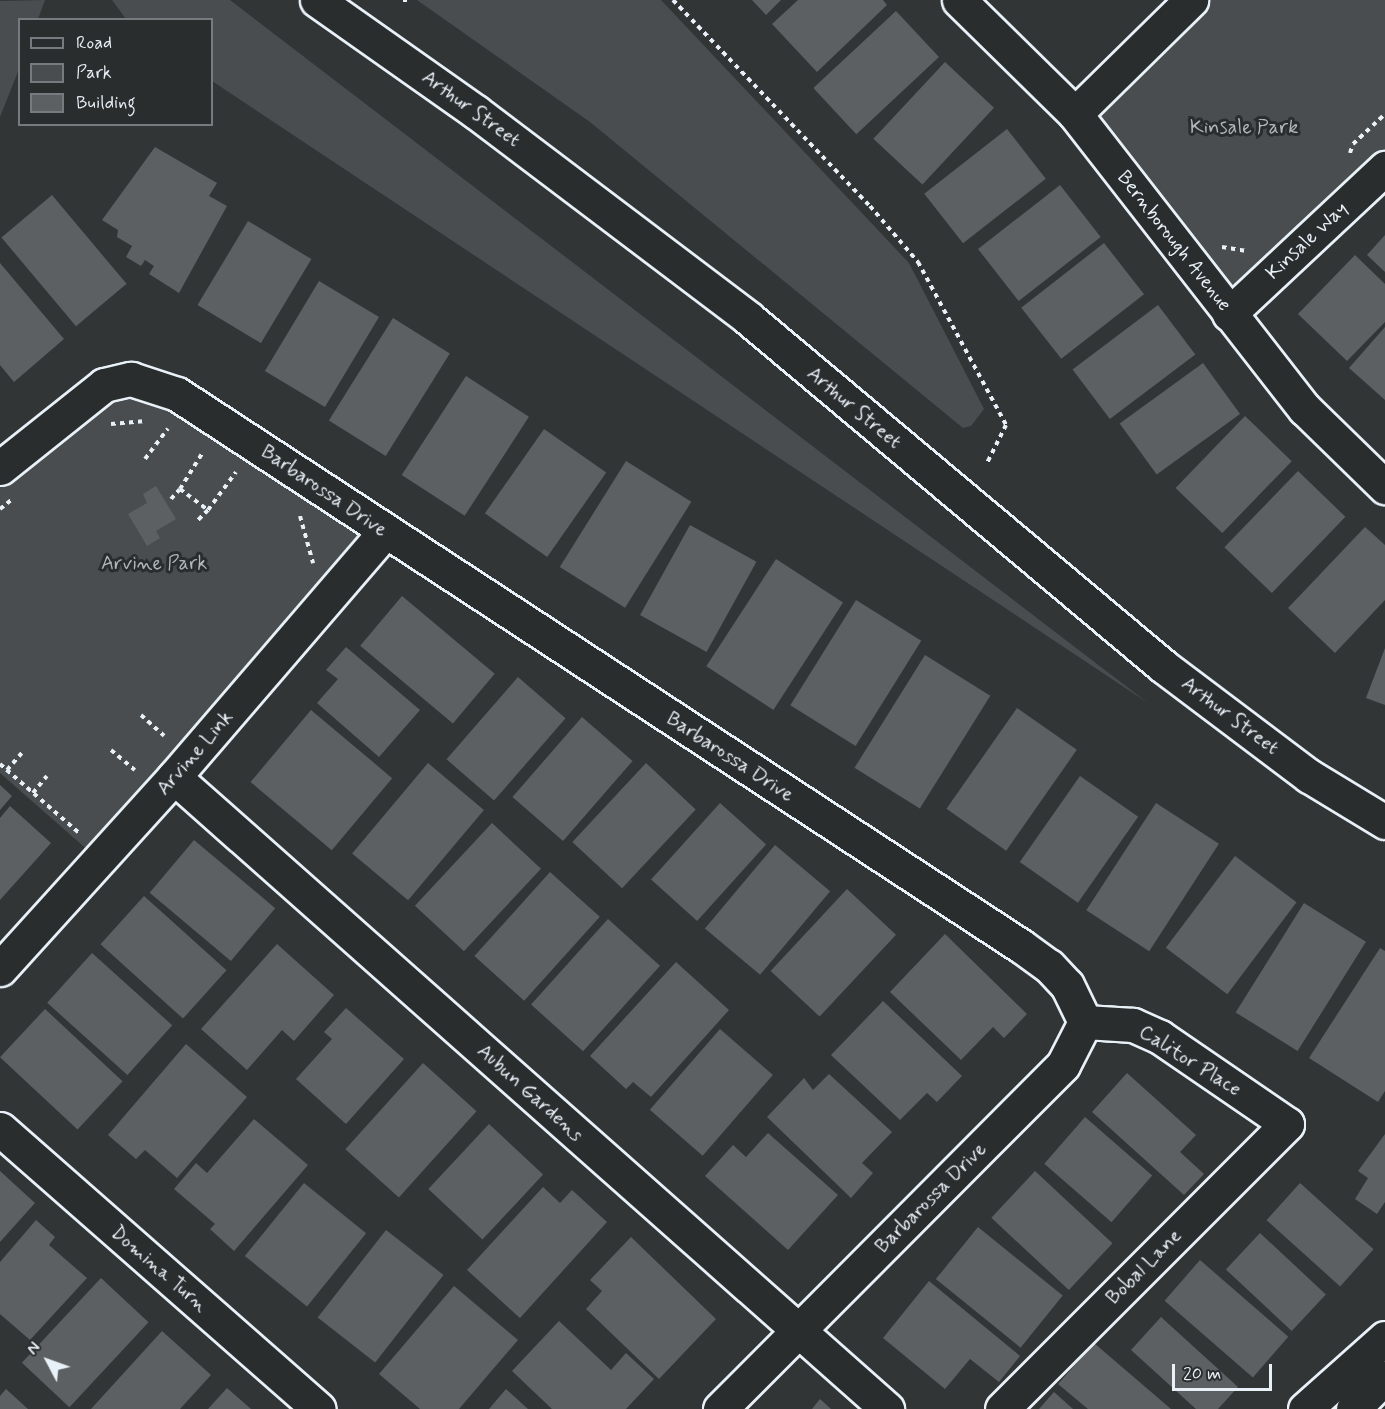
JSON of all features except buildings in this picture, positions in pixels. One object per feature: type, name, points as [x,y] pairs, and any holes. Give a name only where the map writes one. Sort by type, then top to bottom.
[{"type":"street","name":"Arthur Street","points":[[317,0],[476,111],[748,318],[1021,550],[1163,666],[1309,776],[1385,822]]},
{"type":"street","name":"Bernborough Avenue","points":[[959,0],[1076,114],[1229,314],[1305,408],[1385,487]]},
{"type":"street","points":[[1076,114],[1191,0]]},
{"type":"street","name":"Kinsale Way","points":[[1229,314],[1385,168]]},
{"type":"street","name":"Barbarossa Drive","points":[[0,468],[104,385],[131,379],[195,403],[385,532],[1049,966],[1066,985],[1084,1022],[1063,1065],[720,1409]]},
{"type":"street","name":"Arvine Link","points":[[0,969],[174,777],[385,532]]},
{"type":"street","name":"Aubun Gardens","points":[[174,777],[887,1409]]},
{"type":"street","name":"Calitor Place","points":[[1084,1022],[1133,1025],[1160,1037],[1287,1124]]},
{"type":"street","name":"Bobal Lane","points":[[1002,1409],[1287,1124]]},
{"type":"street","name":"Domina Turn","points":[[0,1128],[319,1409]]},
{"type":"street","points":[[1305,1409],[1385,1338]]},
{"type":"street","points":[[1353,1409],[1385,1377]]},
{"type":"path","points":[[673,0],[870,206],[918,262],[1006,424],[987,463]]},
{"type":"path","points":[[1346,162],[1353,144],[1385,114]]},
{"type":"path","points":[[1214,241],[1224,248],[1251,250]]},
{"type":"path","points":[[104,424],[154,420]]},
{"type":"path","points":[[162,423],[180,430]]},
{"type":"path","points":[[145,459],[171,426]]},
{"type":"path","points":[[171,499],[180,489],[207,445]]},
{"type":"path","points":[[196,521],[208,510],[240,467],[232,462]]},
{"type":"path","points":[[180,489],[208,510]]},
{"type":"path","points":[[0,509],[17,495]]},
{"type":"path","points":[[293,510],[302,517],[313,565]]},
{"type":"path","points":[[141,715],[164,736]]},
{"type":"path","points":[[157,744],[172,727]]},
{"type":"path","points":[[111,750],[135,770]]},
{"type":"path","points":[[7,770],[22,753]]},
{"type":"path","points":[[127,778],[142,761]]},
{"type":"path","points":[[0,764],[79,833],[85,826]]},
{"type":"path","points":[[33,793],[47,776]]},
{"type":"green space","points":[[45,0],[38,18],[18,18],[18,72],[0,117],[0,1]]},
{"type":"green space","points":[[112,0],[230,0],[1148,703],[213,82],[213,18],[125,18]]},
{"type":"green space","points":[[417,0],[661,0],[909,263],[984,409],[971,426],[963,428],[590,122]]},
{"type":"green space","name":"Kinsale Park","points":[[1191,0],[1385,0],[1385,168],[1229,314],[1075,114]]},
{"type":"green space","name":"Arvine Park","points":[[131,379],[385,532],[99,860],[0,773],[0,467]]}]
